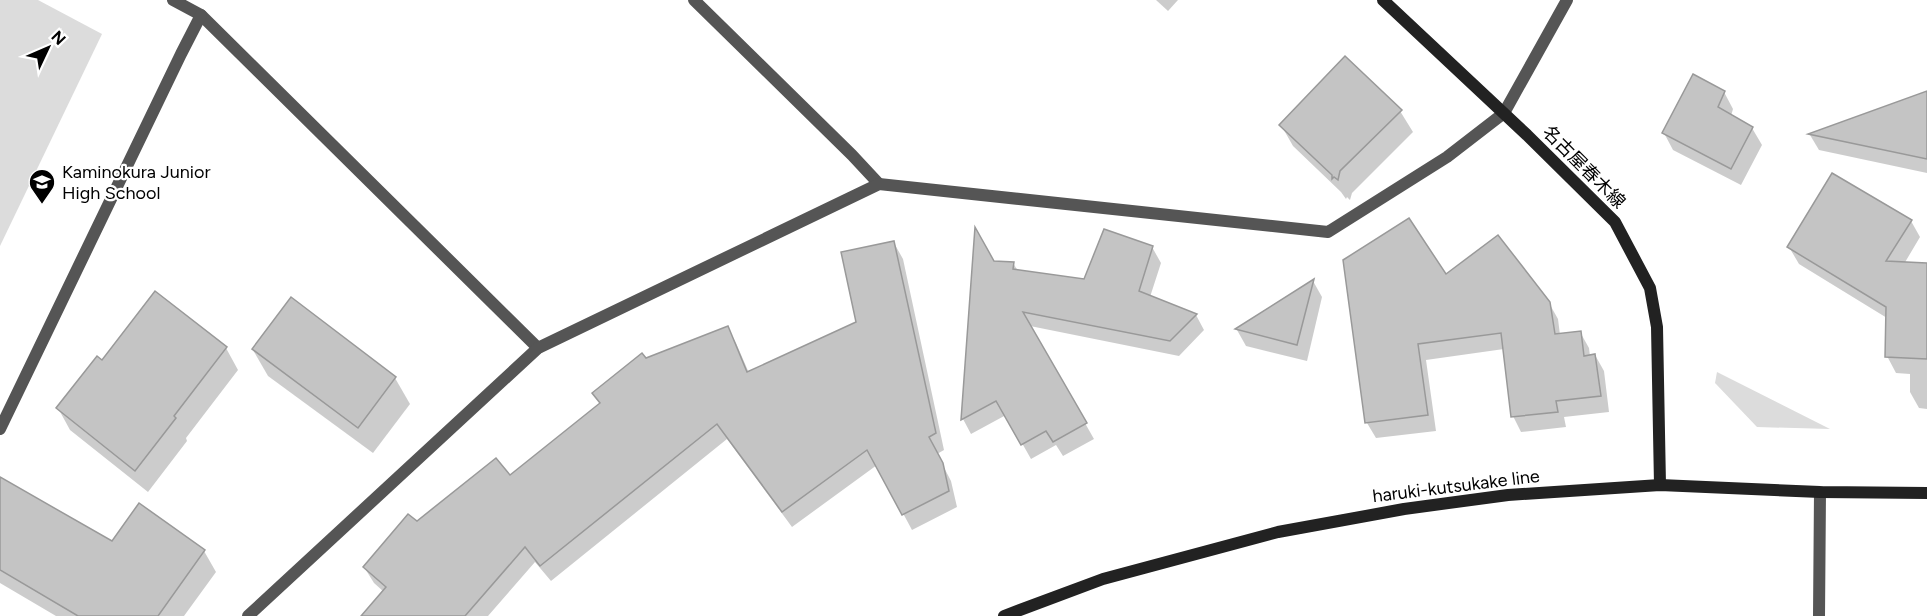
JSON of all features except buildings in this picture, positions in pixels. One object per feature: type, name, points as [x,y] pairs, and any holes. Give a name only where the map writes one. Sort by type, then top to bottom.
[{"type":"main road","name":"名古屋春木線","points":[[1383,0],[1504,113],[1615,222],[1650,288],[1657,327],[1660,485]]},
{"type":"main road","name":"haruki-kutsukake line","points":[[1004,616],[1104,579],[1278,532],[1404,509],[1508,495],[1660,485],[1820,492],[1927,493]]},
{"type":"street","points":[[173,0],[201,15],[538,348]]},
{"type":"street","points":[[694,0],[879,184]]},
{"type":"street","points":[[248,616],[538,348],[879,184],[1328,232],[1447,157],[1504,113],[1567,0]]},
{"type":"street","points":[[0,429],[180,54],[201,15]]},
{"type":"street","points":[[1819,616],[1820,492]]},
{"type":"shaded area","points":[[0,0],[38,0],[102,34],[0,246]]},
{"type":"shaded area","points":[[1717,372],[1830,429],[1757,427],[1715,383]]},
{"type":"place","name":"Kaminokura Junior High School","points":[[42,205]]}]
